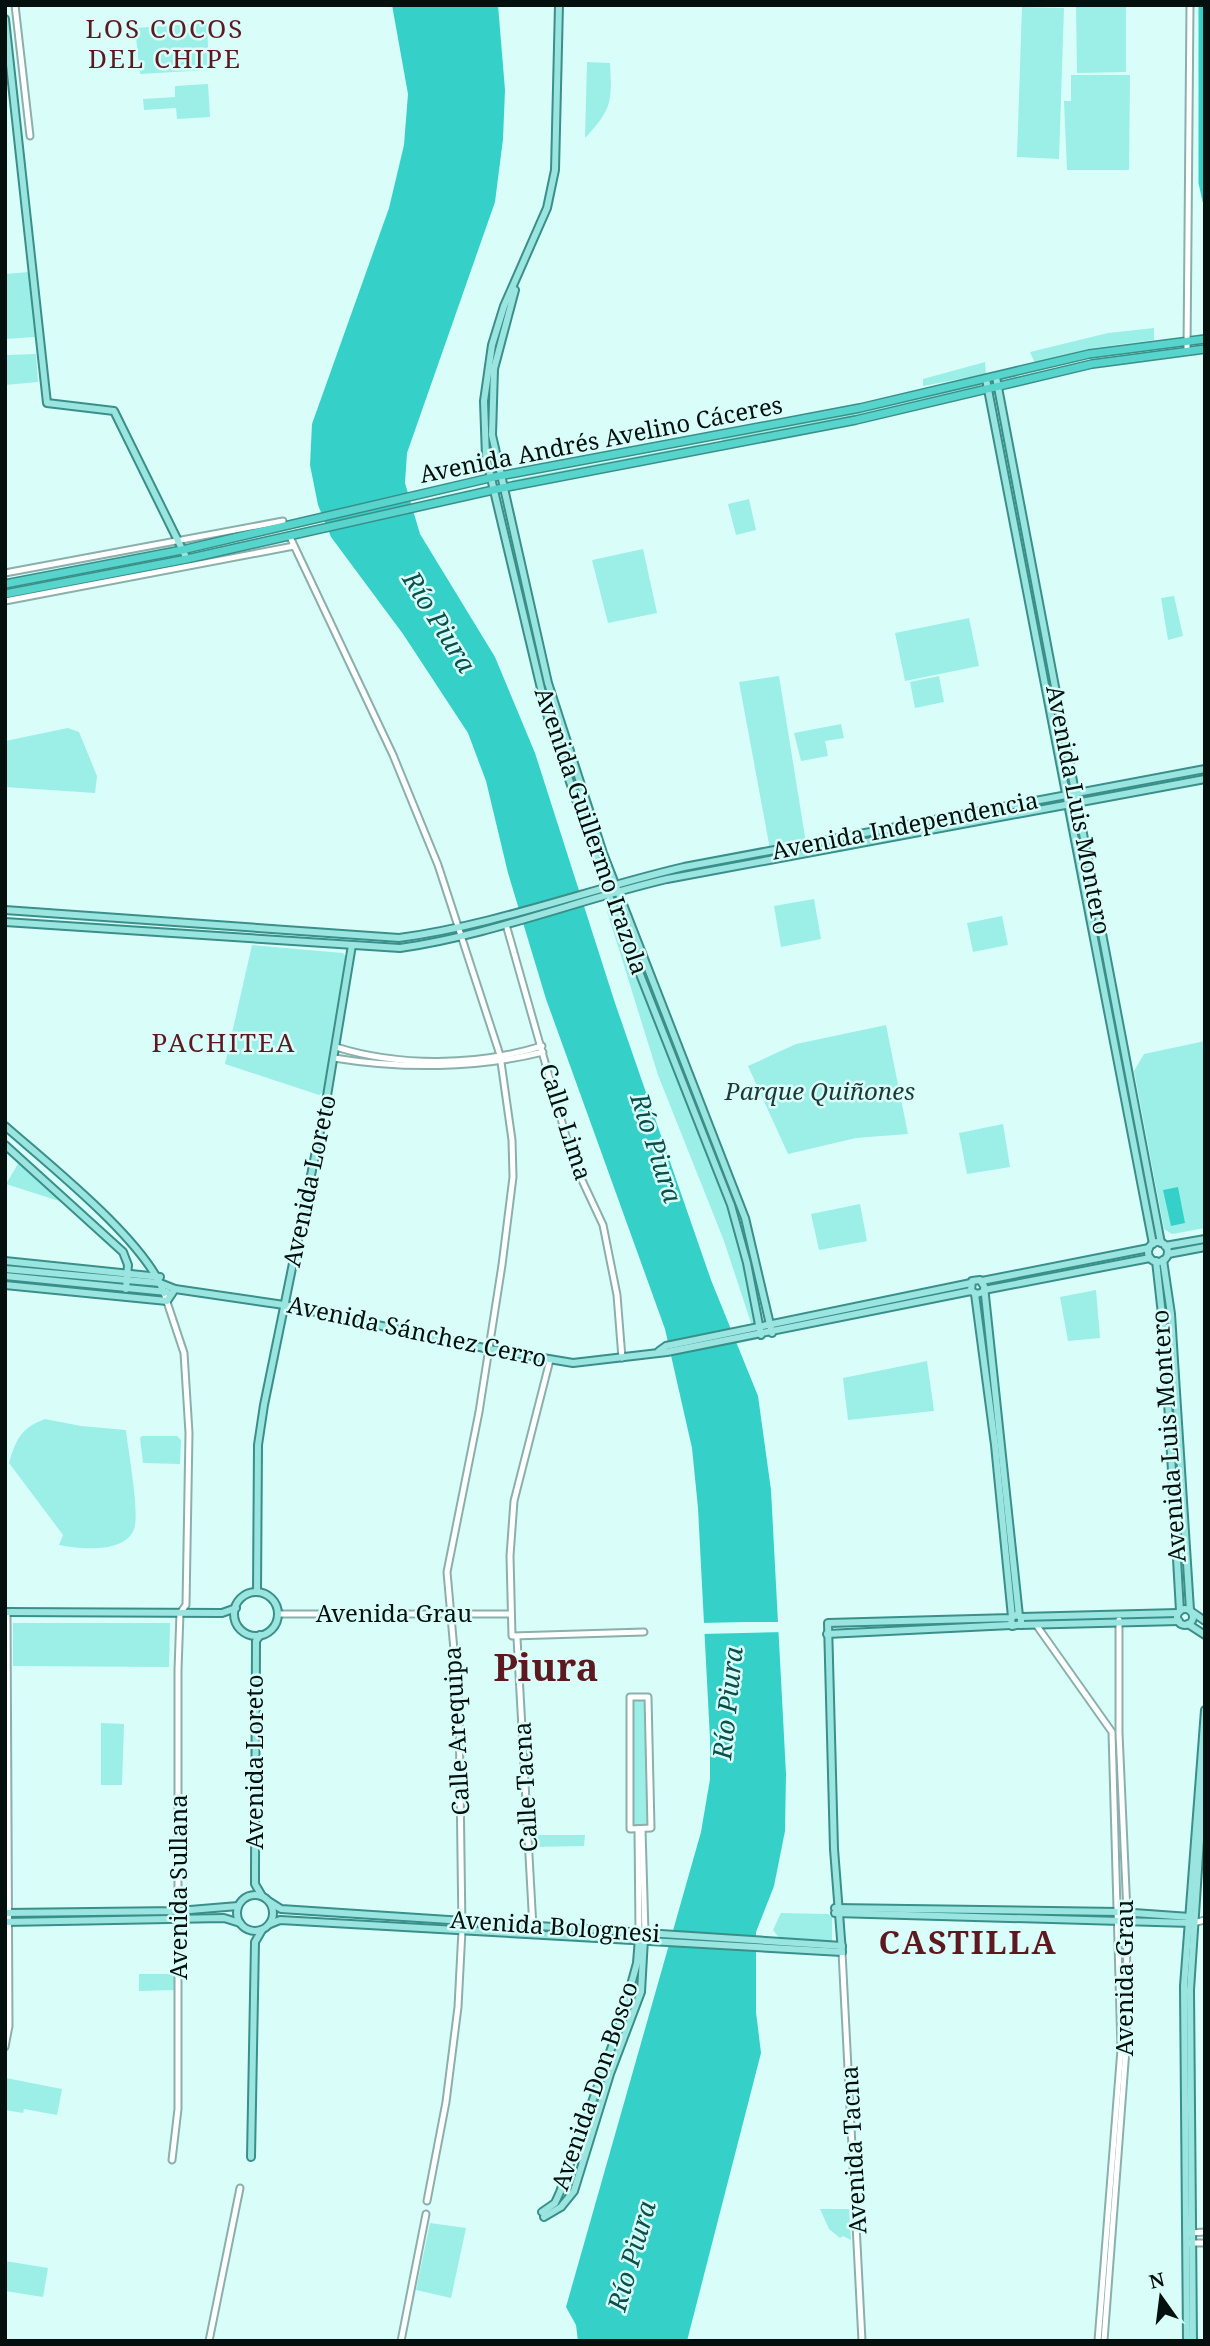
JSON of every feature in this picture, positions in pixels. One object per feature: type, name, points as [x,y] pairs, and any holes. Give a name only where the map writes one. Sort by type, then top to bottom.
[{"type":"highway","name":"Avenida Andrés Avelino Cáceres","points":[[5,584],[182,550],[499,476],[847,411],[1089,354],[1205,339]]},
{"type":"highway","name":"Avenida Andrés Avelino Cáceres","points":[[5,594],[187,559],[502,488],[817,428],[999,388],[1092,364],[1205,349]]},
{"type":"main road","name":"Avenida Guillermo Irazola","points":[[559,5],[555,170],[547,208],[490,352],[485,388],[484,431],[490,478],[548,718],[607,889],[739,1228],[760,1331]]},
{"type":"main road","points":[[5,19],[47,403],[114,411],[187,559]]},
{"type":"main road","name":"Avenida Guillermo Irazola","points":[[507,307],[496,357],[492,435],[499,476],[556,716],[617,891],[732,1180],[772,1333]]},
{"type":"main road","name":"Avenida Luis Montero","points":[[996,377],[1163,1244],[1159,1258],[1179,1621]]},
{"type":"main road","name":"Avenida Luis Montero","points":[[986,379],[1151,1246],[1159,1258],[1171,1314],[1185,1548],[1190,1611],[1193,1617],[1188,1624]]},
{"type":"main road","name":"Avenida Independencia","points":[[607,889],[614,883],[1205,769]]},
{"type":"main road","name":"Avenida Independencia","points":[[607,889],[617,891],[1205,779]]},
{"type":"main road","points":[[588,835],[596,833]]},
{"type":"main road","points":[[5,922],[352,947],[400,948],[461,937],[512,918],[607,889]]},
{"type":"main road","points":[[5,910],[354,937],[399,938],[512,918]]},
{"type":"main road","name":"Avenida Loreto","points":[[257,1592],[258,1445],[334,1058],[354,937]]},
{"type":"main road","points":[[5,1126],[121,1232],[157,1275],[164,1293]]},
{"type":"main road","points":[[5,1144],[123,1252],[126,1289]]},
{"type":"main road","points":[[1016,1620],[976,1280],[982,1281],[1151,1246],[1205,1239]]},
{"type":"main road","points":[[760,1331],[772,1333],[880,1309],[1159,1258],[1205,1247]]},
{"type":"main road","name":"Avenida Sánchez Cerro","points":[[5,1261],[14,1266]]},
{"type":"main road","name":"Avenida Sánchez Cerro","points":[[5,1269],[14,1266],[127,1276],[176,1289],[284,1305],[489,1349],[573,1363],[659,1352],[760,1331]]},
{"type":"main road","points":[[1017,1274],[1019,1283]]},
{"type":"main road","name":"Avenida Sánchez Cerro","points":[[127,1276],[157,1275],[176,1289]]},
{"type":"main road","name":"Avenida Sánchez Cerro","points":[[5,1276],[164,1293],[176,1289]]},
{"type":"main road","points":[[977,1290],[982,1281]]},
{"type":"main road","points":[[5,1285],[167,1301],[176,1289]]},
{"type":"main road","points":[[760,1331],[770,1324],[878,1301],[977,1290]]},
{"type":"main road","points":[[755,1302],[765,1300]]},
{"type":"main road","points":[[878,1301],[880,1309]]},
{"type":"main road","points":[[1176,1549],[1185,1548]]},
{"type":"main road","points":[[1178,1583],[1188,1582]]},
{"type":"main road","points":[[257,1592],[274,1601],[278,1614],[271,1630],[256,1637],[239,1627],[235,1618],[236,1608],[246,1595],[257,1592]]},
{"type":"main road","points":[[6,1612],[222,1613],[236,1608]]},
{"type":"main road","points":[[827,1634],[1190,1611],[1205,1621]]},
{"type":"main road","points":[[222,1613],[235,1618]]},
{"type":"main road","points":[[1016,1620],[1037,1626],[1179,1621],[1205,1635]]},
{"type":"main road","name":"Avenida Tacna","points":[[841,1951],[837,1910],[828,1623],[1016,1620]]},
{"type":"main road","name":"Avenida Loreto","points":[[248,1896],[255,1884],[256,1637]]},
{"type":"main road","points":[[1194,1920],[1205,1710]]},
{"type":"main road","points":[[1187,2341],[1189,2233],[1184,1986],[1194,1920],[1205,1764]]},
{"type":"main road","name":"Avenida Loreto","points":[[255,1884],[262,1896]]},
{"type":"main road","points":[[7,1922],[178,1915],[238,1906],[248,1896],[262,1896],[270,1902],[274,1914],[270,1924],[262,1930],[255,1942],[251,2157]]},
{"type":"main road","name":"Avenida Bolognesi","points":[[270,1902],[281,1909],[533,1924],[642,1937],[841,1951]]},
{"type":"main road","points":[[238,1906],[240,1923]]},
{"type":"main road","points":[[837,1910],[1194,1920]]},
{"type":"main road","points":[[7,1913],[224,1918],[240,1923],[255,1942]]},
{"type":"main road","name":"Avenida Bolognesi","points":[[270,1924],[280,1920],[533,1935],[642,1937]]},
{"type":"main road","points":[[246,1928],[262,1930]]},
{"type":"main road","name":"Avenida Don Bosco","points":[[642,1937],[641,1992],[610,2074],[574,2191],[561,2207],[543,2214],[555,2203],[560,2192],[621,2021],[642,1937]]},
{"type":"main road","points":[[1189,2244],[1193,2341]]},
{"type":"street","points":[[16,5],[30,136]]},
{"type":"street","points":[[1188,350],[1190,5]]},
{"type":"street","points":[[5,573],[283,521]]},
{"type":"street","name":"Calle Arequipa","points":[[290,537],[408,789],[461,937],[500,1058],[511,1130],[513,1177],[489,1349],[447,1572],[459,1719],[463,1930],[458,2007],[446,2102],[427,2201]]},
{"type":"street","points":[[5,601],[294,546]]},
{"type":"street","name":"Calle Lima","points":[[507,928],[573,1161],[601,1219],[611,1255],[622,1358]]},
{"type":"street","points":[[336,1047],[360,1056],[396,1061],[500,1058]]},
{"type":"street","points":[[334,1058],[395,1065],[500,1058],[542,1049]]},
{"type":"street","name":"Avenida Sullana","points":[[164,1293],[184,1353],[188,1433],[186,1605],[180,1613],[178,2109],[172,2160]]},
{"type":"street","name":"Calle Tacna","points":[[533,1935],[514,1637],[510,1614],[514,1501],[550,1360]]},
{"type":"street","points":[[5,2047],[9,2026],[6,1612]]},
{"type":"street","name":"Avenida Grau","points":[[278,1614],[510,1614]]},
{"type":"street","name":"Avenida Grau","points":[[1104,2341],[1126,2062],[1119,1615]]},
{"type":"street","name":"Avenida Grau","points":[[1037,1626],[1112,1732],[1123,1916],[1121,2049],[1098,2341]]},
{"type":"street","points":[[514,1637],[644,1632]]},
{"type":"street","points":[[630,1697],[648,1697],[651,1828],[640,1829],[630,1829],[630,1697]]},
{"type":"street","name":"Avenida Don Bosco","points":[[640,1829],[642,1937]]},
{"type":"street","name":"Avenida Tacna","points":[[841,1951],[862,2341]]},
{"type":"street","points":[[209,2341],[240,2188]]},
{"type":"street","points":[[401,2341],[426,2214]]},
{"type":"street","points":[[1189,2233],[1205,2232]]},
{"type":"street","points":[[1189,2244],[1205,2243]]},
{"type":"green space","points":[[1076,5],[1126,5],[1126,72],[1077,73]]},
{"type":"green space","points":[[1022,7],[1064,8],[1059,159],[1017,157]]},
{"type":"green space","points":[[207,23],[209,70],[140,74],[135,28]]},
{"type":"green space","points":[[587,62],[610,63],[611,87],[601,120],[585,138]]},
{"type":"green space","points":[[1071,75],[1130,75],[1129,170],[1067,170],[1064,101],[1071,101]]},
{"type":"green space","points":[[208,84],[210,117],[177,119],[176,108],[144,110],[143,99],[175,97],[175,86]]},
{"type":"green space","points":[[29,272],[35,337],[5,339],[5,274]]},
{"type":"green space","points":[[1154,328],[1154,340],[1094,348],[1035,363],[1030,352],[1108,333]]},
{"type":"green space","points":[[36,354],[38,382],[5,385],[5,355]]},
{"type":"green space","points":[[985,362],[986,374],[923,386],[923,379]]},
{"type":"green space","points":[[980,383],[980,387],[905,406],[722,442],[722,439]]},
{"type":"green space","points":[[701,444],[702,448],[512,483],[512,480]]},
{"type":"green space","points":[[749,499],[756,530],[736,535],[728,504]]},
{"type":"green space","points":[[643,549],[657,613],[608,623],[592,560]]},
{"type":"green space","points":[[1031,590],[1034,590],[1070,777],[1068,780]]},
{"type":"green space","points":[[1174,596],[1183,636],[1168,640],[1161,598]]},
{"type":"green space","points":[[969,618],[979,666],[905,681],[895,633]]},
{"type":"green space","points":[[779,676],[806,843],[770,849],[739,682]]},
{"type":"green space","points":[[939,676],[944,702],[915,708],[910,682]]},
{"type":"green space","points":[[841,724],[844,738],[825,741],[828,756],[801,761],[794,733]]},
{"type":"green space","points":[[68,728],[79,732],[97,776],[95,793],[5,787],[5,741]]},
{"type":"green space","points":[[814,899],[821,939],[781,947],[774,906]]},
{"type":"green space","points":[[610,901],[729,1213],[742,1252],[755,1323],[751,1323],[724,1241],[658,1075],[607,911]]},
{"type":"green space","points":[[1002,916],[1008,945],[973,952],[967,923]]},
{"type":"green space","points":[[252,945],[343,953],[346,957],[325,1091],[319,1095],[225,1064]]},
{"type":"green space","name":"Parque Quiñones","points":[[886,1025],[908,1134],[856,1138],[788,1154],[748,1066],[796,1044]]},
{"type":"green space","points":[[1205,1041],[1205,1228],[1172,1234],[1164,1229],[1134,1071],[1144,1054]]},
{"type":"green space","points":[[1003,1124],[1010,1167],[967,1174],[959,1133]]},
{"type":"green space","points":[[21,1159],[83,1214],[59,1201],[6,1184]]},
{"type":"green space","points":[[860,1204],[867,1241],[819,1250],[811,1214]]},
{"type":"green space","points":[[1096,1290],[1100,1338],[1068,1341],[1060,1297]]},
{"type":"green space","points":[[927,1361],[934,1411],[848,1420],[843,1378]]},
{"type":"green space","points":[[45,1419],[126,1430],[135,1496],[135,1521],[129,1537],[121,1543],[101,1548],[59,1545],[63,1535],[9,1463],[21,1435],[30,1426]]},
{"type":"green space","points":[[142,1436],[177,1436],[181,1440],[180,1464],[143,1463]]},
{"type":"green space","points":[[13,1623],[170,1623],[169,1667],[13,1666]]},
{"type":"green space","points":[[630,1697],[648,1697],[651,1828],[630,1829]]},
{"type":"green space","points":[[101,1723],[124,1724],[122,1785],[101,1785]]},
{"type":"green space","points":[[531,1835],[585,1835],[584,1846],[531,1847]]},
{"type":"green space","points":[[781,1913],[828,1914],[832,1917],[832,1942],[780,1939],[773,1930]]},
{"type":"green space","points":[[139,1974],[174,1974],[174,1990],[139,1991]]},
{"type":"green space","points":[[6,2078],[62,2089],[57,2115],[24,2109],[23,2113],[5,2110]]},
{"type":"green space","points":[[820,2209],[849,2209],[851,2240],[843,2236],[840,2238],[829,2229]]},
{"type":"green space","points":[[430,2223],[466,2228],[451,2298],[416,2290]]},
{"type":"green space","points":[[5,2261],[48,2268],[43,2297],[5,2291]]},
{"type":"water","name":"Río Piura","points":[[392,5],[498,5],[505,90],[503,139],[495,202],[407,453],[405,483],[420,534],[495,657],[535,753],[615,1003],[711,1280],[758,1396],[771,1490],[786,1774],[785,1831],[774,1886],[756,1932],[756,2012],[761,2053],[687,2341],[578,2341],[576,2325],[566,2307],[701,1832],[710,1779],[698,1508],[692,1448],[665,1329],[546,999],[508,873],[486,781],[468,733],[403,634],[331,537],[318,505],[310,465],[312,424],[389,208],[404,145],[408,94]]},
{"type":"water","points":[[1178,1187],[1185,1223],[1171,1226],[1163,1190]]},
{"type":"pier","points":[[783,1622],[783,1632],[701,1634],[700,1623]]},
{"type":"waterway","points":[[1201,5],[1201,183],[1205,201]]},
{"type":"district","name":"LOS COCOS DEL CHIPE","points":[[165,44]]},
{"type":"district","name":"PACHITEA","points":[[224,1043]]},
{"type":"district","name":"Piura","points":[[546,1668]]},
{"type":"district","name":"CASTILLA","points":[[968,1943]]}]
